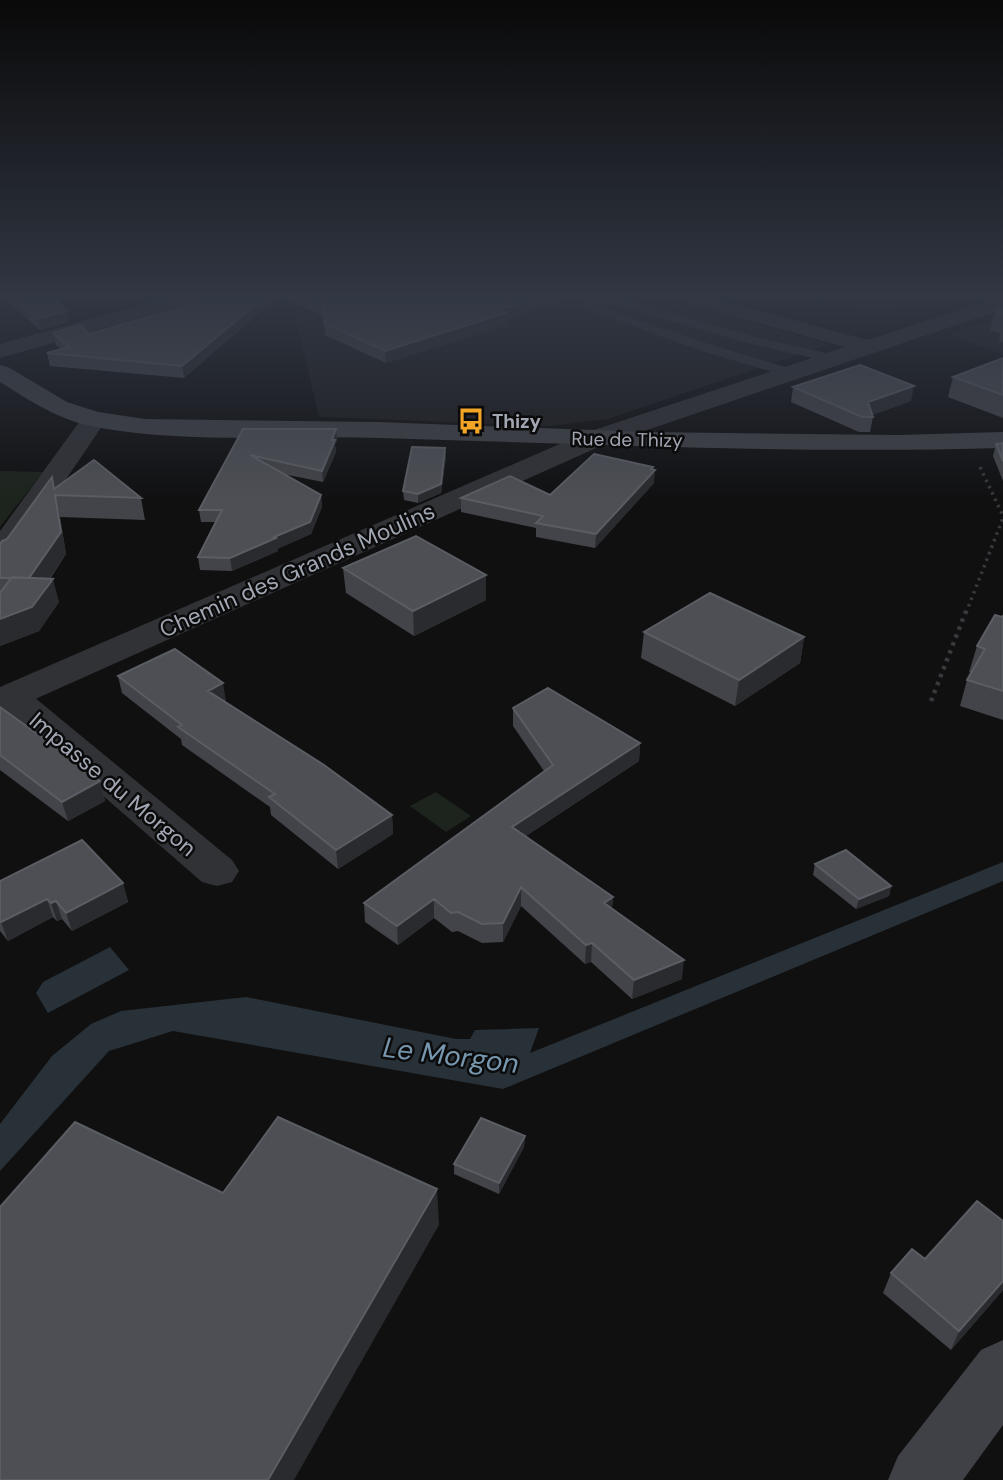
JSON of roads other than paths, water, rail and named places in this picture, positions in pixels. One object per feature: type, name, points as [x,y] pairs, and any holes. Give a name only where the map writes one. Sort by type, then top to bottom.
[{"type":"main road","name":"Rue de Thizy","points":[[9,378],[46,401],[94,419],[145,427],[354,429],[594,439],[898,443],[1003,440]]},
{"type":"main road","name":"Rue de Thizy","points":[[9,378],[78,399],[209,428]]},
{"type":"main road","points":[[922,1480],[1003,1372]]},
{"type":"street","name":"Chemin des Grands Moulins","points":[[5,699],[594,439],[818,364]]},
{"type":"street","points":[[695,405],[685,419],[702,440]]},
{"type":"street","points":[[0,552],[94,419]]},
{"type":"street","name":"Impasse du Morgon","points":[[5,699],[217,871]]},
{"type":"lane","points":[[761,364],[791,373]]},
{"type":"water","name":"Le Morgon","points":[[1003,862],[1003,881],[503,1089],[173,1031],[109,1051],[0,1171],[0,1124],[52,1056],[91,1024],[121,1011],[246,997],[456,1039],[470,1039],[475,1030],[539,1028],[530,1053]]},
{"type":"water","points":[[110,947],[129,970],[48,1013],[36,993],[43,982]]},
{"type":"place","name":"Thizy","points":[[471,421]]}]
